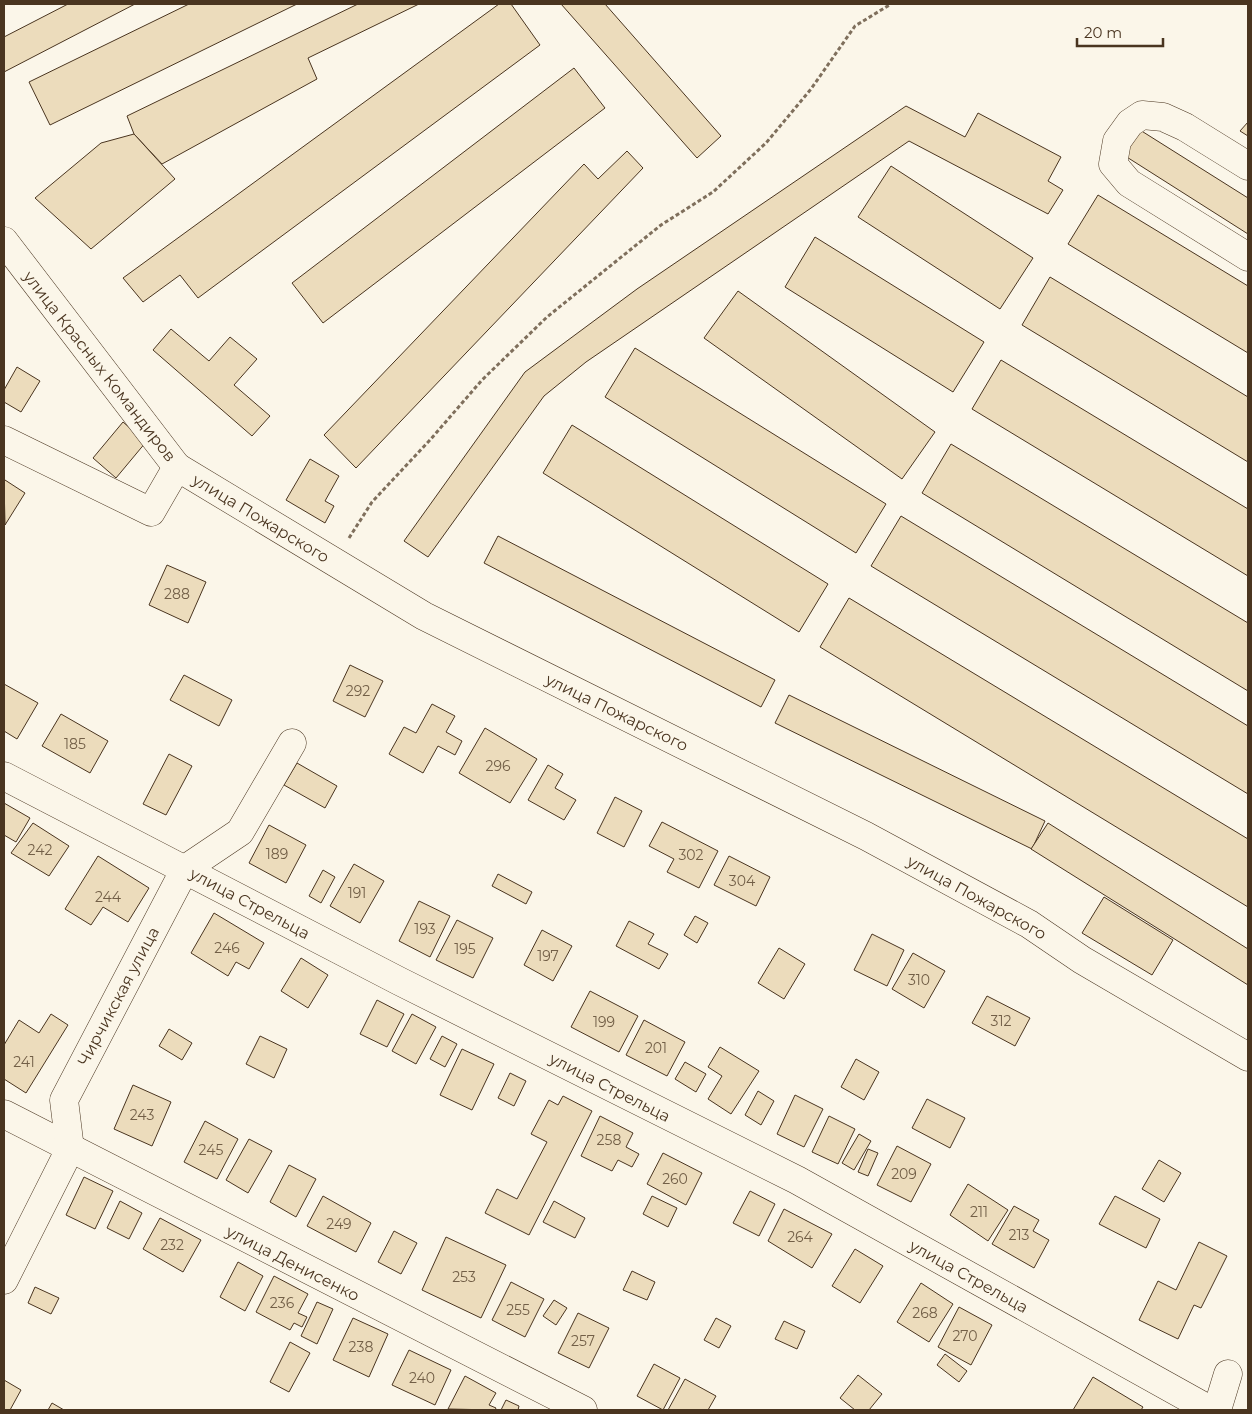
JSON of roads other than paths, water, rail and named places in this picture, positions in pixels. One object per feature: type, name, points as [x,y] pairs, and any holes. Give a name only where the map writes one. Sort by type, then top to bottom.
[{"type":"street","points":[[1248,166],[1185,127],[1163,117],[1142,115],[1130,123],[1117,141],[1113,164],[1129,182],[1248,258]]},
{"type":"street","name":"улица Красных Командиров","points":[[4,241],[177,467]]},
{"type":"street","name":"улица Пожарского","points":[[4,440],[152,512],[177,467],[424,616],[884,845],[1029,924],[1082,960],[1248,1057]]},
{"type":"street","name":"Чирчикская улица","points":[[70,1149],[64,1100],[185,869],[240,832],[292,743]]},
{"type":"street","name":"улица Стрельца","points":[[4,776],[399,981],[797,1180],[1210,1410]]},
{"type":"street","name":"улица Денисенко","points":[[4,1114],[583,1410]]},
{"type":"street","points":[[4,1280],[70,1149]]},
{"type":"street","points":[[1217,1410],[1228,1374]]}]
